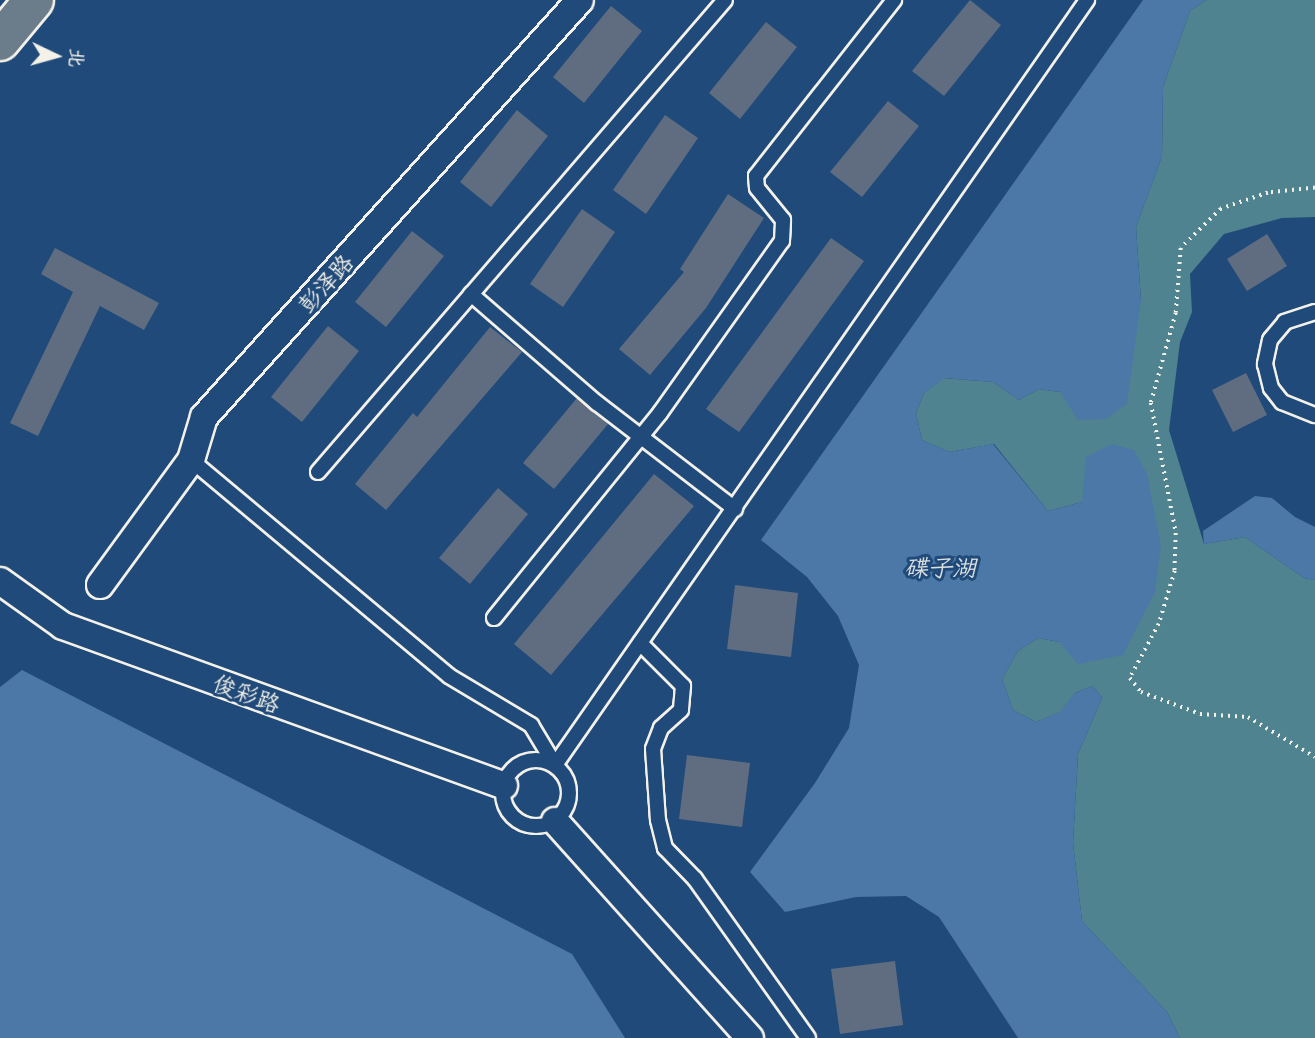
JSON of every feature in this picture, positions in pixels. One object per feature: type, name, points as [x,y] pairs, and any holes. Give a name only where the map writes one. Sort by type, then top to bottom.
[{"type":"main road","points":[[0,41],[34,0]]},
{"type":"street","name":"彭泽路","points":[[100,585],[191,460],[204,417],[580,0]]},
{"type":"street","name":"俊彩路","points":[[0,581],[63,626],[503,786]]},
{"type":"street","points":[[555,821],[750,1038]]},
{"type":"lane","points":[[318,472],[725,0]]},
{"type":"lane","points":[[494,618],[641,437],[782,241],[783,220],[757,188],[756,176],[894,0]]},
{"type":"lane","points":[[555,765],[1087,0]]},
{"type":"lane","points":[[471,294],[641,437],[735,509]]},
{"type":"lane","points":[[1315,312],[1285,323],[1270,341],[1265,363],[1271,387],[1282,402],[1315,415]]},
{"type":"lane","points":[[191,460],[449,676],[531,725],[555,765],[569,793],[555,821],[534,827],[513,817],[506,808],[503,786],[524,762],[555,765]]},
{"type":"lane","points":[[640,643],[683,686],[681,710],[661,728],[653,749],[665,848],[695,879],[808,1038]]},
{"type":"path","points":[[1315,188],[1268,193],[1221,209],[1181,247],[1176,313],[1151,403],[1174,521],[1175,571],[1159,624],[1130,678],[1141,692],[1200,714],[1248,718],[1315,757]]},
{"type":"green space","points":[[1206,0],[1315,0],[1315,217],[1282,218],[1224,234],[1190,274],[1192,312],[1180,342],[1169,430],[1204,544],[1245,537],[1304,578],[1315,580],[1315,1038],[1180,1038],[1167,1012],[1082,921],[1073,843],[1078,754],[1102,698],[1093,686],[1075,693],[1061,712],[1036,722],[1013,710],[1002,679],[1018,651],[1038,638],[1059,642],[1082,502],[1048,511],[994,444],[949,452],[922,440],[916,413],[924,393],[943,378],[993,382],[1019,400],[1039,389],[1060,392],[1141,301],[1136,227],[1162,156],[1163,87],[1190,11]]},
{"type":"water","name":"碟子湖","points":[[1143,0],[1206,0],[1190,11],[1163,87],[1162,156],[1136,227],[1141,301],[1127,404],[1106,419],[1078,420],[1060,392],[1039,389],[1019,400],[993,382],[944,378],[924,393],[916,413],[922,440],[949,452],[993,444],[1048,511],[1082,502],[1086,457],[1112,444],[1134,450],[1147,474],[1161,546],[1155,592],[1123,655],[1078,664],[1059,642],[1038,638],[1018,651],[1002,679],[1013,710],[1036,722],[1060,712],[1075,693],[1093,686],[1102,698],[1078,754],[1073,843],[1082,921],[1167,1012],[1180,1038],[1018,1038],[939,917],[906,896],[856,897],[785,912],[750,872],[815,783],[849,728],[859,665],[838,616],[807,577],[761,540]]},
{"type":"water","points":[[1255,496],[1272,498],[1295,517],[1315,527],[1315,580],[1304,578],[1245,537],[1204,544],[1203,531]]},
{"type":"water","points":[[22,670],[572,954],[625,1038],[0,1038],[0,687]]},
{"type":"building","points":[[970,0],[1001,25],[944,96],[912,71]]},
{"type":"building","points":[[611,6],[642,31],[584,103],[553,77]]},
{"type":"building","points":[[766,22],[797,47],[740,119],[709,93]]},
{"type":"building","points":[[888,101],[919,126],[862,197],[830,172]]},
{"type":"building","points":[[517,110],[548,136],[491,207],[460,182]]},
{"type":"building","points":[[665,115],[698,138],[646,214],[613,190]]},
{"type":"building","points":[[728,194],[764,218],[706,308],[650,375],[619,349],[684,272],[680,269]]},
{"type":"building","points":[[582,209],[615,232],[563,307],[530,284]]},
{"type":"building","points":[[412,231],[444,256],[386,327],[355,302]]},
{"type":"building","points":[[1267,234],[1287,266],[1247,291],[1227,259]]},
{"type":"building","points":[[831,238],[864,261],[739,432],[706,409]]},
{"type":"building","points":[[55,248],[159,303],[144,330],[100,306],[38,436],[10,423],[73,292],[41,274]]},
{"type":"building","points":[[328,326],[359,351],[302,422],[271,397]]},
{"type":"building","points":[[490,327],[522,352],[386,510],[355,484],[413,413],[417,417]]},
{"type":"building","points":[[1246,373],[1267,415],[1233,432],[1212,390]]},
{"type":"building","points":[[577,398],[608,424],[554,489],[523,463]]},
{"type":"building","points":[[654,474],[694,506],[551,675],[514,644]]},
{"type":"building","points":[[498,488],[528,514],[470,584],[439,558]]},
{"type":"building","points":[[735,585],[798,593],[791,657],[727,649]]},
{"type":"building","points":[[687,755],[750,763],[742,827],[679,819]]},
{"type":"building","points":[[895,961],[903,1025],[840,1034],[831,969]]}]
